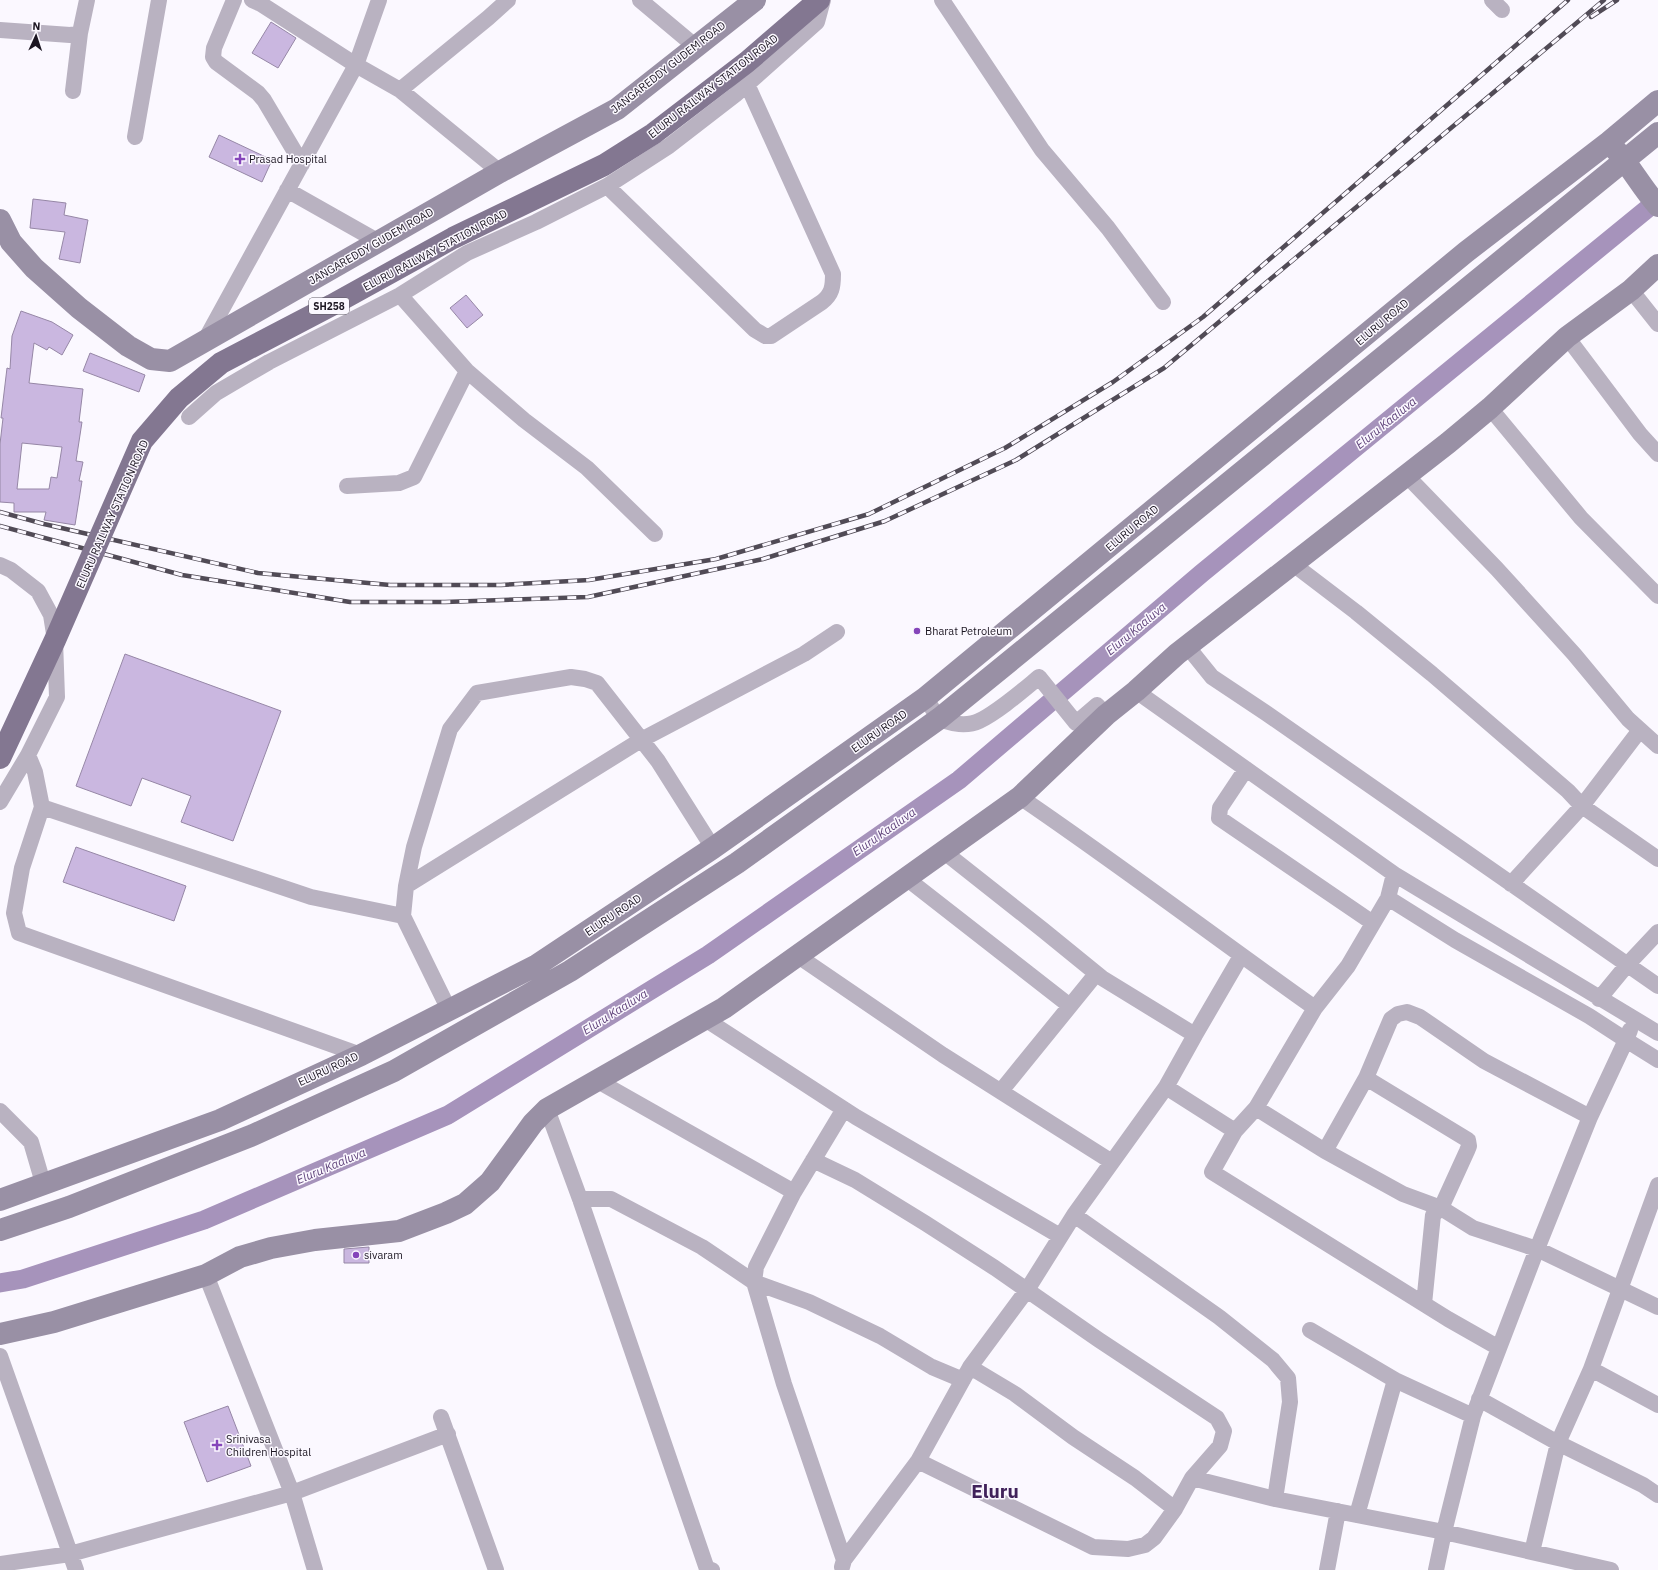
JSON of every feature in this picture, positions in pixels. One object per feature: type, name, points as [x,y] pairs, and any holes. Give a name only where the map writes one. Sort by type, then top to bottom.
[{"type":"main road","name":"JANGAREDDY GUDEM ROAD","points":[[0,220],[11,242],[34,268],[79,308],[128,346],[145,356],[151,359],[170,361],[500,172],[617,109],[755,0]]},
{"type":"main road","name":"ELURU RAILWAY STATION ROAD","points":[[0,758],[55,640],[142,441],[179,398],[221,363],[332,305],[453,238],[604,165],[653,134],[747,62],[819,0]]},
{"type":"main road","name":"ELURU ROAD","points":[[0,1200],[43,1183],[220,1120],[361,1054],[537,965],[713,848],[925,698],[1466,252],[1610,142],[1658,102]]},
{"type":"main road","points":[[0,1230],[69,1207],[253,1135],[394,1071],[570,972],[737,863],[940,718],[1658,133]]},
{"type":"main road","points":[[1610,142],[1625,160],[1642,188],[1658,206]]},
{"type":"main road","points":[[0,1334],[54,1322],[206,1275],[240,1257],[271,1248],[315,1240],[399,1231],[456,1208],[490,1182],[533,1123],[547,1109],[724,1008],[1020,797],[1102,710],[1136,691],[1182,650],[1407,476],[1490,408],[1567,337],[1631,290],[1658,265]]},
{"type":"street","points":[[74,90],[80,33],[87,0]]},
{"type":"street","points":[[135,137],[159,0]]},
{"type":"street","points":[[234,0],[214,48],[213,57],[216,62],[258,93],[264,100],[302,164]]},
{"type":"street","points":[[252,0],[261,4],[356,65],[400,90],[500,172]]},
{"type":"street","points":[[204,342],[356,65],[379,0]]},
{"type":"street","points":[[400,90],[508,0]]},
{"type":"street","points":[[640,0],[696,47]]},
{"type":"street","points":[[189,417],[216,393],[269,362],[400,295],[467,253],[536,222],[607,186],[669,146],[747,84],[817,22],[823,0]]},
{"type":"street","points":[[942,0],[1042,150],[1108,228],[1163,302]]},
{"type":"street","points":[[0,30],[70,35],[80,33]]},
{"type":"street","points":[[607,186],[755,330],[765,336],[771,336],[822,302],[830,296],[834,274],[747,84]]},
{"type":"street","points":[[287,190],[379,242]]},
{"type":"street","points":[[1631,290],[1658,324]]},
{"type":"street","points":[[400,295],[467,370],[524,420],[587,468],[655,534]]},
{"type":"street","points":[[1567,337],[1640,434],[1658,454]]},
{"type":"street","points":[[347,486],[398,483],[414,477],[467,370]]},
{"type":"street","points":[[1490,408],[1581,518],[1658,596]]},
{"type":"street","points":[[1407,476],[1497,569],[1574,654],[1628,719],[1658,746]]},
{"type":"street","points":[[1292,564],[1356,612],[1432,674],[1568,791],[1582,806],[1658,860]]},
{"type":"street","points":[[0,565],[11,570],[38,591],[51,615],[55,640],[57,697],[28,755],[0,802]]},
{"type":"street","points":[[406,886],[641,740],[804,654],[837,632]]},
{"type":"street","points":[[1182,650],[1222,685],[1266,713],[1511,884],[1624,969],[1658,986]]},
{"type":"street","points":[[449,1010],[403,916],[406,886],[414,847],[450,729],[477,693],[571,677],[597,683],[658,761],[713,848]]},
{"type":"street","points":[[925,698],[940,718],[952,723],[961,724],[978,722],[1008,702],[1039,677],[1076,724],[1102,710]]},
{"type":"street","points":[[1136,691],[1394,874],[1603,994],[1634,1020],[1658,1034]]},
{"type":"street","points":[[1511,884],[1582,806],[1640,730]]},
{"type":"street","points":[[28,755],[35,772],[42,807],[22,868],[14,913],[19,933],[361,1054]]},
{"type":"street","points":[[1246,769],[1220,808],[1220,818],[1373,923]]},
{"type":"street","points":[[1020,797],[1085,841],[1241,956],[1315,1008]]},
{"type":"street","points":[[42,807],[311,897],[403,916]]},
{"type":"street","points":[[943,851],[1096,974],[1195,1035]]},
{"type":"street","points":[[1394,874],[1388,898],[1348,966],[1315,1008],[1256,1108],[1235,1132],[1212,1172],[1424,1304],[1499,1348]]},
{"type":"street","points":[[906,878],[1070,1006]]},
{"type":"street","points":[[1388,898],[1455,940],[1588,1016],[1658,1060]]},
{"type":"street","points":[[1603,994],[1658,932]]},
{"type":"street","points":[[798,956],[943,1055],[1112,1162]]},
{"type":"street","points":[[843,1565],[918,1461],[966,1374],[1026,1290],[1074,1215],[1166,1087],[1241,956]]},
{"type":"street","points":[[1001,1091],[1096,974]]},
{"type":"street","points":[[1326,1151],[1366,1078],[1391,1019],[1398,1014],[1407,1012],[1420,1017],[1484,1061],[1590,1117]]},
{"type":"street","points":[[705,1020],[844,1109],[1060,1236]]},
{"type":"street","points":[[1436,1570],[1473,1416],[1479,1399],[1590,1117],[1634,1020]]},
{"type":"street","points":[[1366,1078],[1468,1140],[1469,1146],[1441,1208],[1433,1215],[1424,1304]]},
{"type":"street","points":[[598,1081],[794,1192]]},
{"type":"street","points":[[1166,1087],[1235,1132]]},
{"type":"street","points":[[1256,1108],[1326,1151],[1403,1194],[1441,1208],[1473,1228],[1537,1249],[1658,1307]]},
{"type":"street","points":[[547,1109],[580,1199],[709,1570]]},
{"type":"street","points":[[843,1565],[784,1384],[754,1282],[756,1267],[794,1192],[844,1109]]},
{"type":"street","points":[[0,1111],[32,1142],[43,1183]]},
{"type":"street","points":[[813,1160],[855,1180],[925,1223],[1217,1418],[1224,1431],[1220,1446],[1192,1478],[1175,1509],[1154,1538],[1145,1545],[1128,1549],[1093,1547],[918,1461]]},
{"type":"street","points":[[1532,1552],[1558,1443],[1591,1369],[1658,1185]]},
{"type":"street","points":[[580,1199],[611,1199],[702,1247],[754,1282],[809,1302],[880,1336],[932,1367],[966,1374],[1015,1394],[1073,1437],[1135,1478],[1175,1509]]},
{"type":"street","points":[[1074,1215],[1218,1317],[1273,1360],[1288,1378],[1290,1402],[1275,1499]]},
{"type":"street","points":[[206,1275],[292,1493],[315,1570]]},
{"type":"street","points":[[1310,1330],[1395,1380],[1473,1416]]},
{"type":"street","points":[[0,1356],[76,1570]]},
{"type":"street","points":[[1591,1369],[1658,1405]]},
{"type":"street","points":[[1357,1515],[1395,1380]]},
{"type":"street","points":[[1479,1399],[1558,1443],[1643,1485],[1658,1495]]},
{"type":"street","points":[[441,1418],[496,1570]]},
{"type":"street","points":[[0,1564],[70,1554],[292,1493],[448,1434]]},
{"type":"street","points":[[1192,1478],[1275,1499],[1444,1532],[1611,1570]]},
{"type":"street","points":[[1327,1570],[1338,1511]]},
{"type":"building","points":[[271,22],[296,38],[278,68],[252,53]]},
{"type":"building","points":[[219,135],[272,160],[262,182],[209,157]]},
{"type":"building","points":[[33,199],[66,203],[64,215],[88,220],[80,263],[59,259],[65,232],[30,228]]},
{"type":"building","points":[[466,295],[483,315],[467,328],[450,308]]},
{"type":"building","points":[[21,311],[52,322],[73,335],[62,355],[49,347],[47,350],[34,343],[29,383],[83,389],[79,422],[82,422],[76,461],[83,462],[79,481],[82,481],[75,525],[44,520],[46,512],[14,512],[14,503],[0,502],[0,444],[3,418],[1,418],[7,368],[10,369],[12,336]],"holes":[[[22,443],[62,447],[57,478],[51,477],[49,489],[17,489]]]},
{"type":"building","points":[[90,353],[145,375],[139,392],[83,371]]},
{"type":"building","points":[[125,654],[281,711],[233,841],[181,822],[191,796],[142,778],[131,806],[76,786]]},
{"type":"building","points":[[76,847],[186,886],[174,921],[63,882]]},
{"type":"building","name":"sivaram","points":[[369,1247],[369,1263],[344,1263],[344,1249]]},
{"type":"building","points":[[228,1406],[251,1466],[207,1482],[184,1422]]},
{"type":"waterway","name":"Eluru Kaaluva","points":[[0,1283],[23,1279],[204,1220],[448,1115],[708,955],[959,780],[1202,573],[1658,200]]},
{"type":"railway","points":[[0,512],[44,524],[258,573],[390,585],[501,585],[589,580],[716,559],[869,514],[1005,448],[1113,382],[1203,317],[1568,0]]},
{"type":"railway","points":[[0,526],[182,575],[350,602],[445,602],[588,597],[763,559],[885,521],[1016,460],[1164,368],[1604,0]]},
{"type":"railway","points":[[1591,17],[1617,0]]},
{"type":"place","name":"Prasad Hospital","points":[[240,159]]},
{"type":"place","name":"Bharat Petroleum","points":[[917,631]]},
{"type":"place","name":"sivaram","points":[[356,1255]]},
{"type":"place","name":"Srinivasa Children Hospital","points":[[217,1445]]},
{"type":"district","name":"Eluru","points":[[995,1491]]}]
